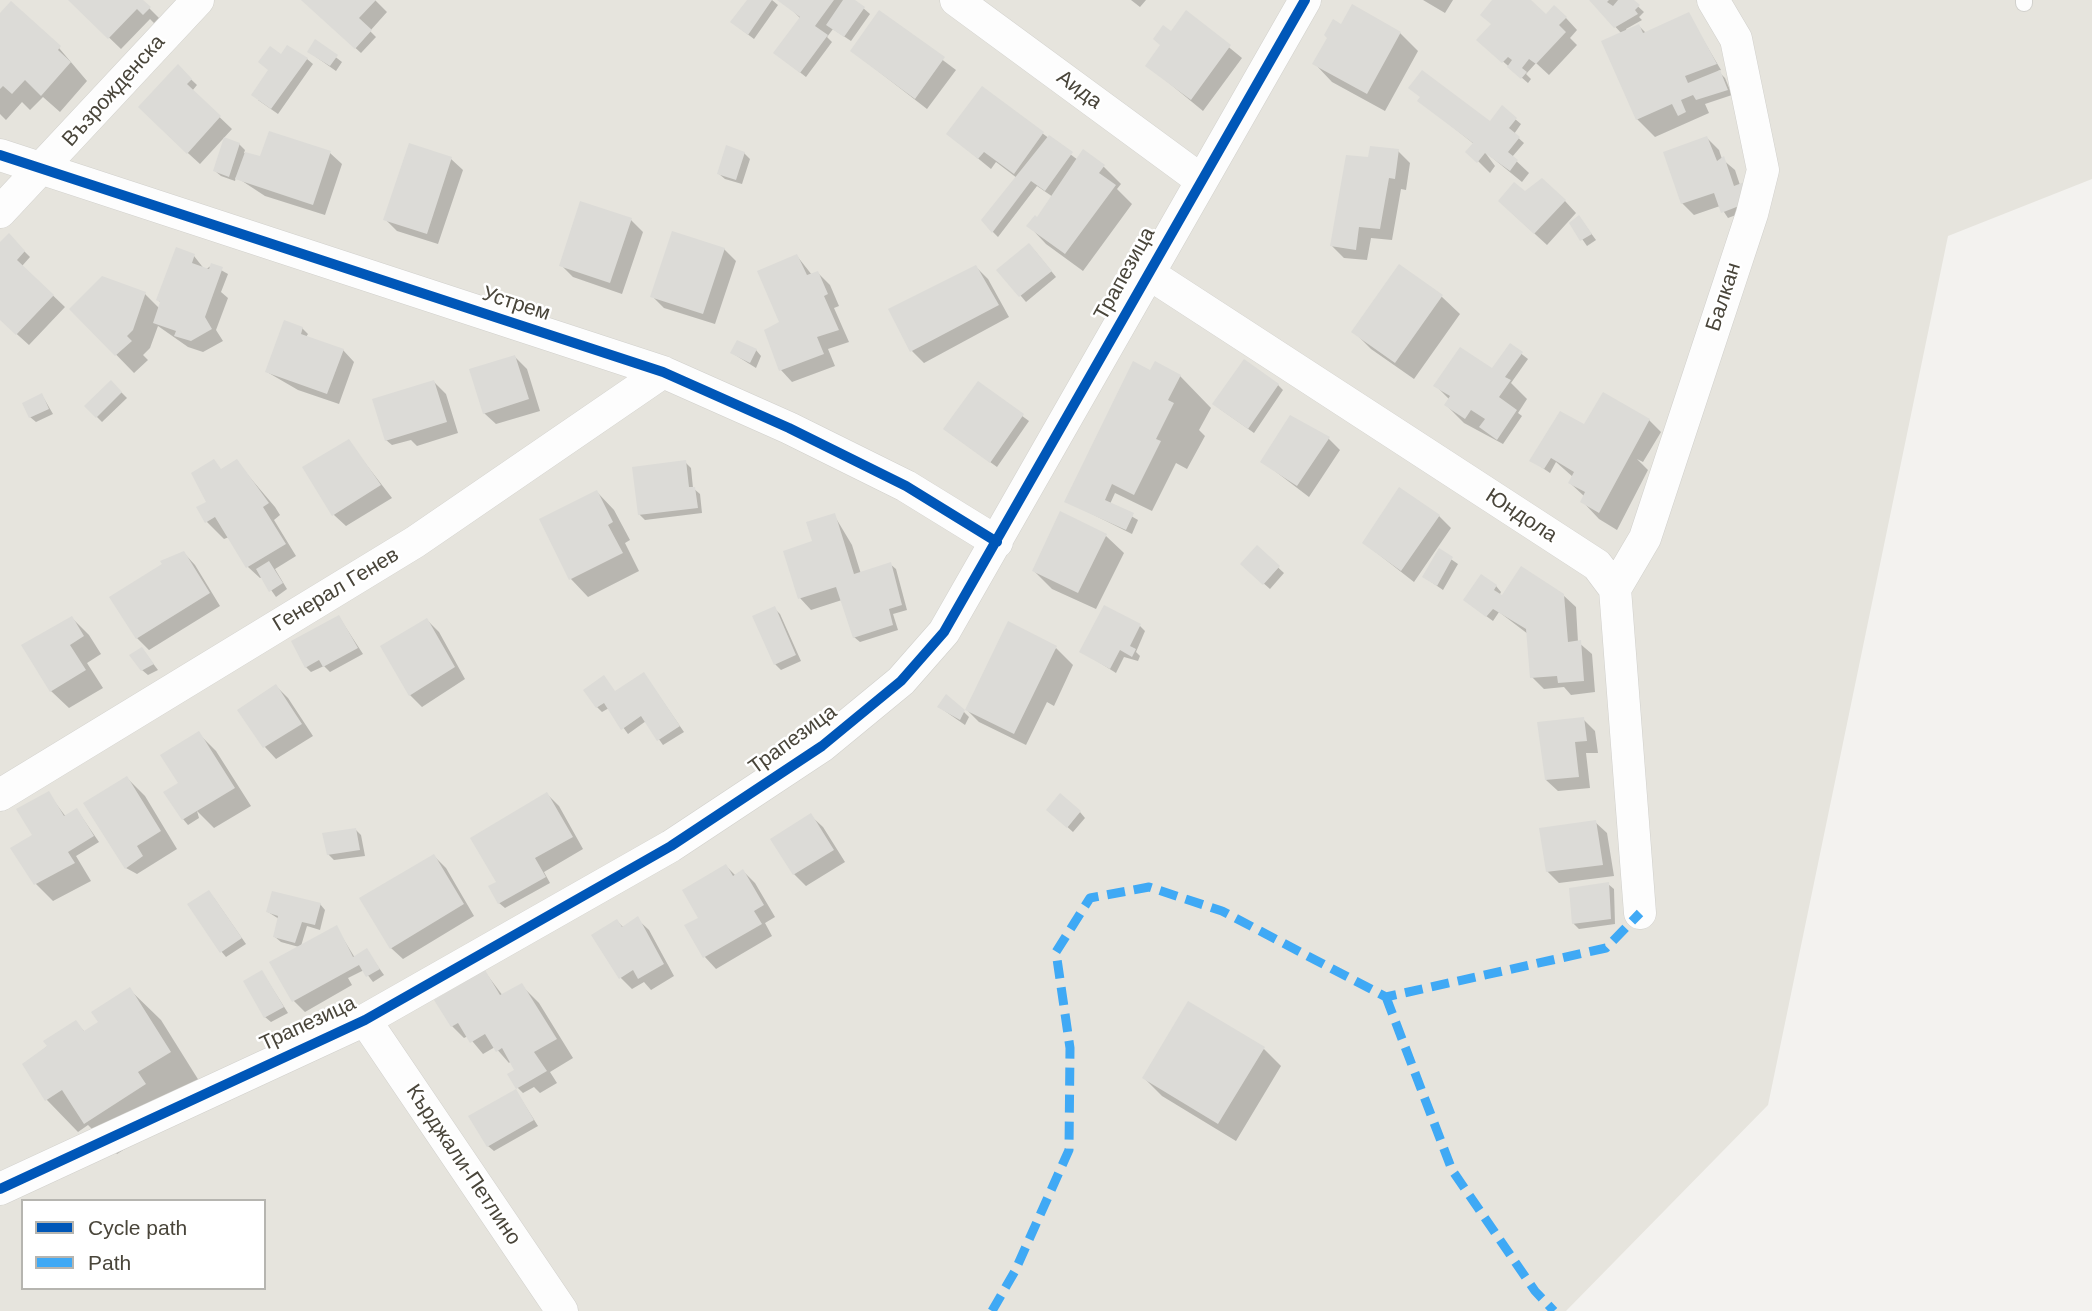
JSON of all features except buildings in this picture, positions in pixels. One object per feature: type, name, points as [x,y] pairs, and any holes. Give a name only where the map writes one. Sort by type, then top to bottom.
[{"type":"street","name":"Възрожденска","points":[[0,212],[198,0]]},
{"type":"street","name":"Аида","points":[[956,0],[1201,180]]},
{"type":"street","name":"Трапезица","points":[[0,1189],[365,1020],[671,846],[822,746],[901,681],[944,632],[1305,0]]},
{"type":"street","name":"Балкан","points":[[1615,589],[1644,538],[1752,214],[1763,170],[1736,39],[1713,0]]},
{"type":"street","name":"Устрем","points":[[0,155],[663,372],[789,428],[906,486],[997,542]]},
{"type":"street","name":"Юндола","points":[[1148,273],[1597,565],[1615,589]]},
{"type":"street","name":"Генерал Генев","points":[[0,795],[415,542],[663,372]]},
{"type":"street","points":[[1615,589],[1640,913]]},
{"type":"street","name":"Кърджали-Петлино","points":[[365,1020],[562,1311]]},
{"type":"shaded area","points":[[0,0],[2092,0],[2092,179],[1948,236],[1768,1105],[1566,1311],[0,1311]]},
{"type":"marked path","points":[[992,1311],[1015,1271],[1069,1150],[1070,1048],[1056,952],[1090,898],[1149,887],[1222,911],[1386,997],[1606,948],[1640,913]]},
{"type":"marked path","points":[[1386,997],[1452,1170],[1535,1291],[1554,1311]]},
{"type":"cycle path","points":[[0,1189],[365,1020],[671,846],[822,746],[901,681],[944,632],[1305,0]]},
{"type":"cycle path","points":[[0,155],[663,372],[789,428],[906,486],[997,542]]}]
